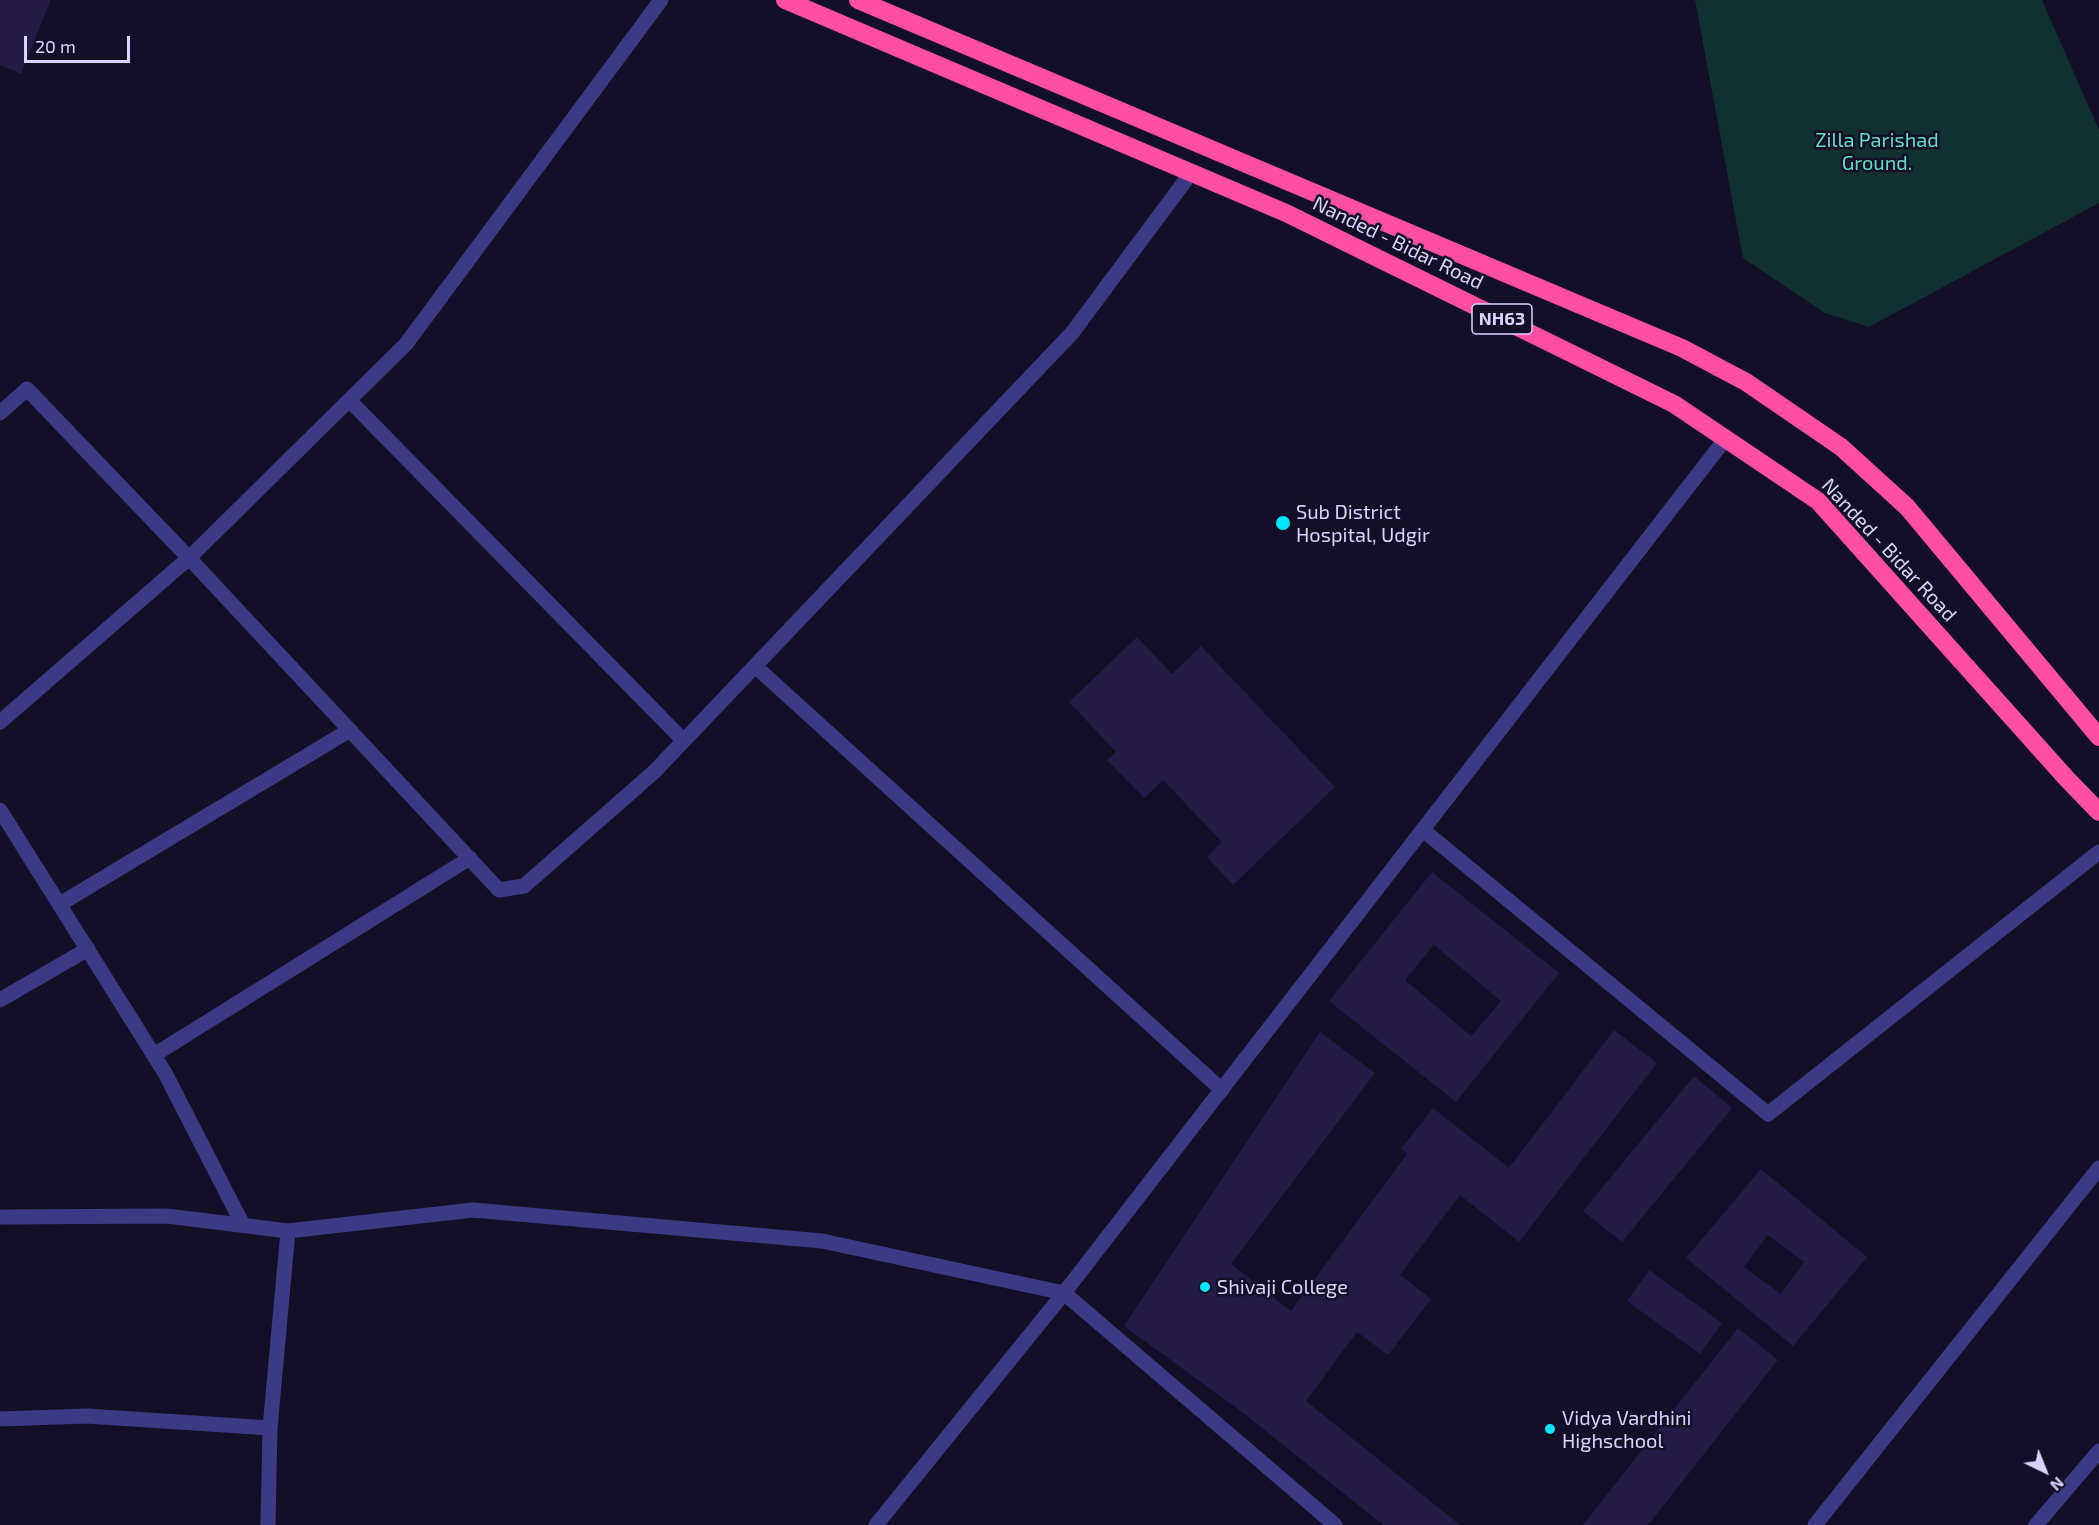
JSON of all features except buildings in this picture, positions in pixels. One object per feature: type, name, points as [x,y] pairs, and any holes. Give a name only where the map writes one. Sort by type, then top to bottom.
[{"type":"highway","name":"Nanded - Bidar Road","points":[[785,0],[1286,213],[1674,404],[1818,501],[2099,812]]},
{"type":"highway","name":"Nanded - Bidar Road","points":[[858,0],[1682,348],[1746,382],[1841,447],[1907,507],[2099,737]]},
{"type":"street","points":[[0,722],[189,558],[406,344],[661,0]]},
{"type":"street","points":[[0,413],[27,389],[189,558],[499,890],[524,886],[654,772],[1072,333],[1191,173]]},
{"type":"street","points":[[349,400],[684,741]]},
{"type":"street","points":[[876,1525],[1064,1293],[1726,438]]},
{"type":"street","points":[[755,666],[1222,1090]]},
{"type":"street","points":[[60,904],[350,730]]},
{"type":"street","points":[[0,810],[165,1073],[243,1225]]},
{"type":"street","points":[[1423,830],[1768,1114],[2099,852]]},
{"type":"street","points":[[154,1055],[470,858]]},
{"type":"street","points":[[0,1000],[88,949]]},
{"type":"street","points":[[1815,1525],[2099,1168]]},
{"type":"street","points":[[0,1217],[167,1216],[288,1231],[473,1210],[822,1241],[1064,1293],[1335,1525]]},
{"type":"street","points":[[268,1525],[270,1428],[288,1231]]},
{"type":"street","points":[[0,1419],[87,1416],[270,1428]]},
{"type":"street","points":[[2036,1525],[2099,1451]]},
{"type":"green space","name":"Zilla Parishad Ground.","points":[[1695,0],[2042,0],[2099,130],[2099,203],[1869,327],[1825,313],[1743,258]]},
{"type":"place","name":"Sub District Hospital, Udgir","points":[[1283,523]]},
{"type":"place","name":"Shivaji College","points":[[1205,1287]]},
{"type":"place","name":"Vidya Vardhini Highschool","points":[[1550,1429]]}]
